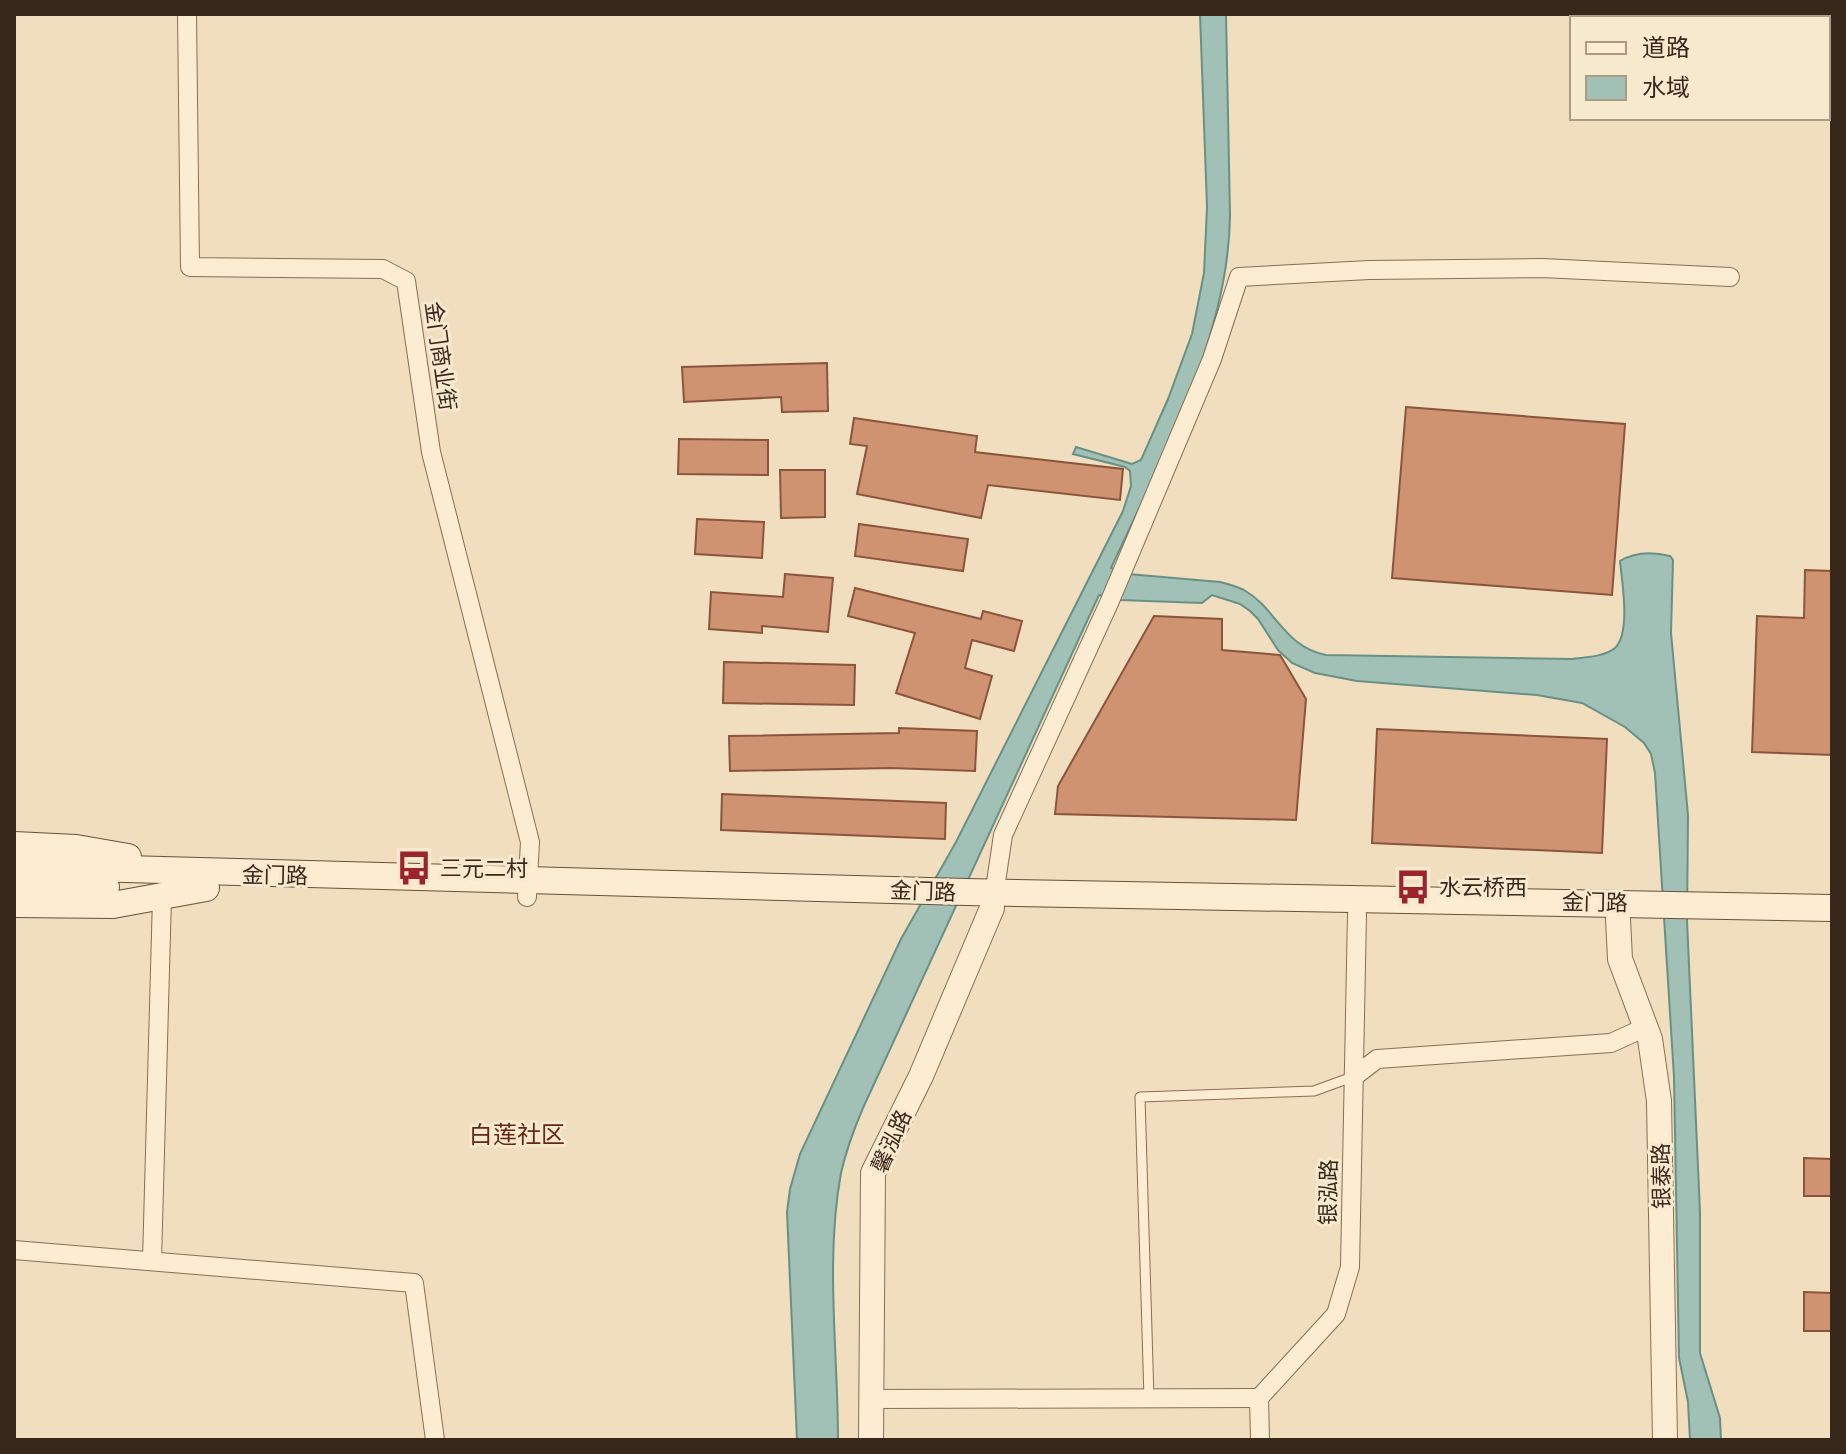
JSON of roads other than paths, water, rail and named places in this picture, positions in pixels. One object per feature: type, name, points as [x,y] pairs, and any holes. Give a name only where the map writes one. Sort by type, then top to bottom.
[{"type":"main road","points":[[14,845],[96,850],[206,881]]},
{"type":"main road","name":"金门路","points":[[14,866],[68,877],[961,900],[1695,912],[1832,908]]},
{"type":"main road","name":"金门路","points":[[14,885],[68,877]]},
{"type":"main road","points":[[14,904],[103,905],[162,897],[206,881]]},
{"type":"main road","name":"金门路","points":[[993,900],[1357,914],[1618,919],[1654,911]]},
{"type":"main road","name":"金门路","points":[[1695,912],[1832,923]]},
{"type":"street","name":"金门商业街","points":[[187,14],[190,267],[383,269],[406,281],[431,452],[530,842],[527,889]]},
{"type":"street","points":[[993,900],[1003,835],[1129,557],[1212,359],[1239,277],[1369,270],[1542,268],[1730,277]]},
{"type":"street","points":[[152,1261],[162,897]]},
{"type":"street","name":"馨泓路","points":[[871,1440],[873,1173],[921,1076],[993,900]]},
{"type":"street","name":"银泓路","points":[[1259,1398],[1336,1314],[1350,1267],[1357,914]]},
{"type":"street","name":"银泰路","points":[[1618,919],[1620,959],[1654,1056],[1660,1115],[1665,1440]]},
{"type":"street","points":[[1355,1076],[1377,1059],[1611,1043],[1646,1027]]},
{"type":"street","points":[[14,1250],[414,1283],[435,1440]]},
{"type":"street","points":[[872,1399],[1259,1398],[1260,1440]]},
{"type":"lane","points":[[1149,1398],[1140,1097],[1314,1091],[1355,1076]]},
{"type":"water","points":[[1200,14],[1226,14],[1230,215],[1227,260],[1218,306],[1189,396],[1111,568],[1128,574],[1220,582],[1238,587],[1265,607],[1300,644],[1326,655],[1572,659],[1605,653],[1620,641],[1624,607],[1620,561],[1651,553],[1670,556],[1673,560],[1671,633],[1688,815],[1687,920],[1700,1212],[1700,1353],[1720,1418],[1721,1440],[1690,1440],[1688,1402],[1679,1358],[1674,1077],[1655,773],[1651,754],[1644,743],[1625,727],[1582,703],[1537,695],[1357,681],[1315,673],[1292,663],[1278,650],[1250,611],[1240,604],[1212,595],[1202,603],[1120,600],[1099,595],[853,1132],[841,1173],[834,1239],[838,1440],[797,1440],[787,1212],[800,1154],[901,939],[956,842],[1123,511],[1131,486],[1130,471],[1125,467],[1073,454],[1076,447],[1132,464],[1141,460],[1192,334],[1204,273],[1207,207]]},
{"type":"place","name":"三元二村","points":[[414,868]]},
{"type":"place","name":"水云桥西","points":[[1413,887]]},
{"type":"district","name":"白莲社区","points":[[517,1135]]}]
